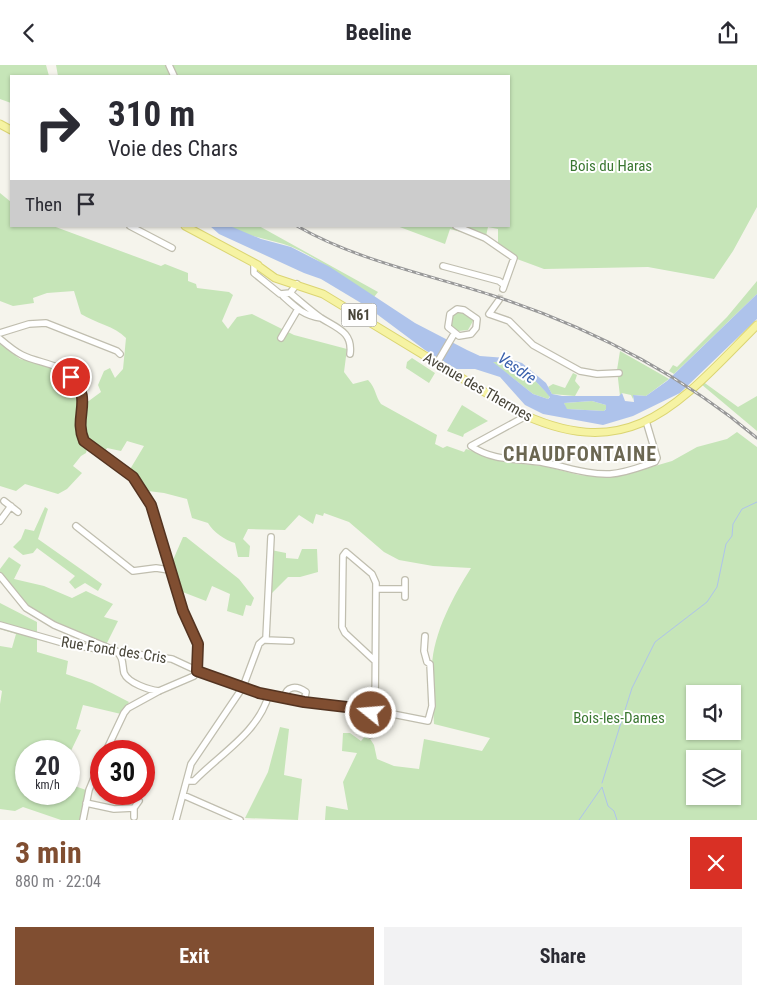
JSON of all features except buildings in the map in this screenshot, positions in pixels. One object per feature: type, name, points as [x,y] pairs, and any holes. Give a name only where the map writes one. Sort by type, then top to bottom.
[{"type":"main road","name":"Avenue des Thermes","points":[[186,227],[254,263],[266,274],[323,294],[438,361],[526,416],[548,425],[585,433],[613,432],[646,421],[678,400],[757,325]]},
{"type":"street","points":[[132,227],[172,249]]},
{"type":"street","points":[[443,266],[498,281],[503,287],[514,258],[485,238],[458,227]]},
{"type":"street","points":[[254,263],[254,273],[298,309],[311,317],[321,318]]},
{"type":"street","points":[[283,296],[290,293],[296,284]]},
{"type":"street","points":[[290,293],[321,318],[335,325],[347,335],[351,342],[350,354]]},
{"type":"street","points":[[477,319],[490,314],[499,299]]},
{"type":"street","points":[[281,338],[298,309]]},
{"type":"street","points":[[464,310],[477,319],[476,329],[471,334],[463,337],[454,334],[447,322],[452,312],[464,310]]},
{"type":"street","points":[[490,314],[509,321],[533,345],[580,371],[597,374],[619,373]]},
{"type":"street","points":[[0,333],[29,324],[51,324],[117,351],[120,355]]},
{"type":"street","points":[[438,361],[454,334]]},
{"type":"street","points":[[0,339],[23,355],[45,361],[64,371],[80,387],[83,404],[80,428],[84,441],[133,477],[143,490],[151,505],[169,570],[187,622],[198,644],[197,671],[194,676],[134,704],[124,713],[111,740]]},
{"type":"street","points":[[526,416],[471,446],[489,455],[515,461],[544,462],[579,471],[608,474],[631,471],[655,462],[657,458],[646,421]]},
{"type":"street","points":[[4,501],[18,512]]},
{"type":"street","points":[[0,521],[11,507]]},
{"type":"street","points":[[76,526],[133,571],[156,568],[169,570]]},
{"type":"street","points":[[265,640],[270,537]]},
{"type":"street","points":[[370,735],[373,711],[376,589],[372,574],[350,554],[344,552],[342,556],[342,629],[374,660]]},
{"type":"street","points":[[0,575],[26,608],[54,625],[116,651],[123,661],[126,677],[148,689],[159,691]]},
{"type":"street","points":[[405,580],[405,597]]},
{"type":"street","points":[[376,589],[404,589]]},
{"type":"street","name":"Rue Fond des Cris","points":[[0,625],[70,645],[172,659],[197,671],[269,695],[428,721],[432,706],[430,663],[427,662],[424,651],[425,636]]},
{"type":"street","points":[[176,820],[191,764],[243,687],[259,644],[265,640],[290,641]]},
{"type":"street","points":[[123,661],[132,653]]},
{"type":"street","points":[[284,698],[285,691],[289,687],[297,687],[306,692],[304,702]]},
{"type":"street","points":[[148,689],[151,691],[151,697]]},
{"type":"street","points":[[186,781],[194,781],[248,733],[262,715],[269,695]]},
{"type":"street","points":[[84,820],[90,788]]},
{"type":"street","points":[[183,795],[240,820]]},
{"type":"street","points":[[86,803],[114,809],[134,808]]},
{"type":"street","points":[[134,817],[136,805]]},
{"type":"green space","points":[[0,65],[46,65],[49,75],[10,75],[10,103],[0,99]]},
{"type":"green space","points":[[56,65],[166,65],[170,75],[58,75]]},
{"type":"green space","name":"Bois du Haras","points":[[172,65],[757,65],[757,207],[733,251],[714,279],[648,267],[544,269],[517,259],[498,244],[498,229],[488,227],[510,227],[510,75],[177,75]]},
{"type":"green space","name":"Bois-les-Dames","points":[[0,193],[10,201],[10,227],[56,227],[161,266],[165,264],[188,273],[188,281],[196,284],[197,288],[229,292],[233,295],[222,321],[228,329],[237,317],[252,314],[294,335],[347,349],[344,372],[353,384],[368,380],[373,386],[381,404],[437,435],[435,444],[443,448],[447,446],[464,452],[466,449],[512,463],[544,466],[579,475],[605,477],[631,473],[672,461],[697,447],[727,439],[737,432],[757,447],[757,820],[325,820],[326,806],[348,810],[343,782],[357,753],[342,751],[343,733],[350,733],[361,741],[367,734],[374,745],[377,759],[394,766],[419,769],[424,739],[482,751],[490,738],[434,724],[432,674],[436,641],[451,602],[471,568],[433,566],[399,560],[384,552],[349,522],[324,513],[323,516],[316,514],[313,524],[299,515],[285,530],[248,529],[243,539],[250,546],[249,557],[238,557],[235,543],[220,535],[208,523],[192,518],[187,499],[148,491],[129,471],[144,446],[127,441],[121,451],[107,448],[105,452],[87,440],[84,421],[86,403],[101,392],[98,385],[104,371],[110,368],[115,378],[123,369],[126,338],[116,330],[81,314],[74,291],[47,293],[33,298],[34,303],[13,306],[0,301]]},
{"type":"green space","points":[[232,227],[261,227],[378,292],[374,297],[324,264],[292,247]]},
{"type":"green space","points":[[400,227],[451,227],[483,238],[450,229],[445,244]]},
{"type":"green space","name":"Bois du Haras","points":[[462,227],[488,227],[486,236]]},
{"type":"green space","points":[[757,281],[757,294],[674,374],[669,371],[673,365],[677,367],[727,317]]},
{"type":"green space","points":[[455,311],[463,311],[476,321],[473,321],[468,330],[459,331],[458,335],[449,326],[448,320]]},
{"type":"green space","points":[[0,344],[20,359],[46,365],[62,373],[73,384],[81,403],[77,428],[87,449],[86,453],[73,466],[82,473],[67,489],[58,494],[25,484],[16,491],[0,486]]},
{"type":"green space","points":[[620,351],[669,379],[646,396],[634,395],[633,399],[631,395],[622,393],[620,396],[617,370]]},
{"type":"green space","points":[[412,358],[435,373],[429,383],[406,368],[407,362]]},
{"type":"green space","points":[[491,361],[507,362],[518,367],[550,396],[548,399],[533,394]]},
{"type":"green space","points":[[573,373],[577,375],[575,381],[580,387],[575,396],[552,394],[548,387],[553,384],[565,388]]},
{"type":"green space","points":[[702,381],[738,407],[757,396],[757,431],[701,384]]},
{"type":"green space","points":[[592,401],[606,405],[606,409],[604,411],[566,409],[564,403]]},
{"type":"green space","points":[[462,405],[488,421],[464,434],[463,437],[447,431]]},
{"type":"green space","points":[[45,507],[48,509],[38,539],[102,584],[98,591],[85,583],[75,589],[69,582],[75,576],[37,548],[33,553],[23,555],[13,547],[21,539],[25,529],[34,531]]},
{"type":"green space","points":[[183,537],[186,537],[239,579],[254,598],[251,606],[246,605],[243,616],[227,611],[230,594],[212,586],[206,601],[180,591],[170,567]]},
{"type":"green space","points":[[302,549],[317,549],[318,572],[300,577],[288,577],[270,595],[271,550],[286,553],[286,558],[298,559]]},
{"type":"green space","points":[[9,557],[21,565],[14,579],[44,586],[72,598],[86,591],[113,604],[104,617],[118,621],[106,645],[52,621],[25,604],[0,573],[0,569]]},
{"type":"green space","points":[[0,603],[37,622],[37,652],[68,661],[66,674],[92,683],[129,702],[121,714],[83,705],[76,729],[81,730],[76,740],[15,740],[15,805],[80,805],[80,788],[86,790],[81,820],[61,820],[23,807],[15,811],[0,809],[0,704],[2,691],[0,690],[0,646],[12,648],[16,634],[0,629]]},
{"type":"green space","points":[[280,727],[289,729],[284,775],[302,779],[298,820],[245,818],[268,772]]},
{"type":"water","name":"Vesdre","points":[[211,227],[232,227],[261,239],[291,247],[330,267],[415,323],[467,350],[480,356],[506,358],[522,363],[546,383],[552,394],[562,396],[619,396],[622,393],[625,401],[634,402],[633,395],[646,396],[667,381],[757,294],[757,319],[680,393],[633,416],[603,425],[543,414],[525,405],[500,377],[475,369],[456,369],[425,350],[366,306],[321,279],[219,234]],"holes":[[[493,362],[508,362],[519,367],[537,382],[550,397],[548,399],[533,394]],[[592,401],[606,405],[604,411],[567,409],[564,403]]]},
{"type":"waterway","points":[[602,783],[632,688],[655,642],[707,602],[717,587],[726,544],[732,536],[733,524],[742,509],[757,502]]},
{"type":"waterway","points":[[579,820],[602,787],[608,806],[614,811],[617,820]]},
{"type":"tunnel","points":[[499,300],[503,289]]},
{"type":"railway","points":[[299,227],[320,238],[367,257],[527,307],[597,337],[664,372],[727,414],[757,438]]},
{"type":"district","name":"CHAUDFONTAINE","points":[[580,454]]},
{"type":"route","points":[[71,377],[82,390],[83,404],[80,428],[84,441],[133,477],[151,505],[166,561],[187,622],[198,644],[197,671],[259,693],[314,703],[357,707],[372,710],[371,713]]}]
